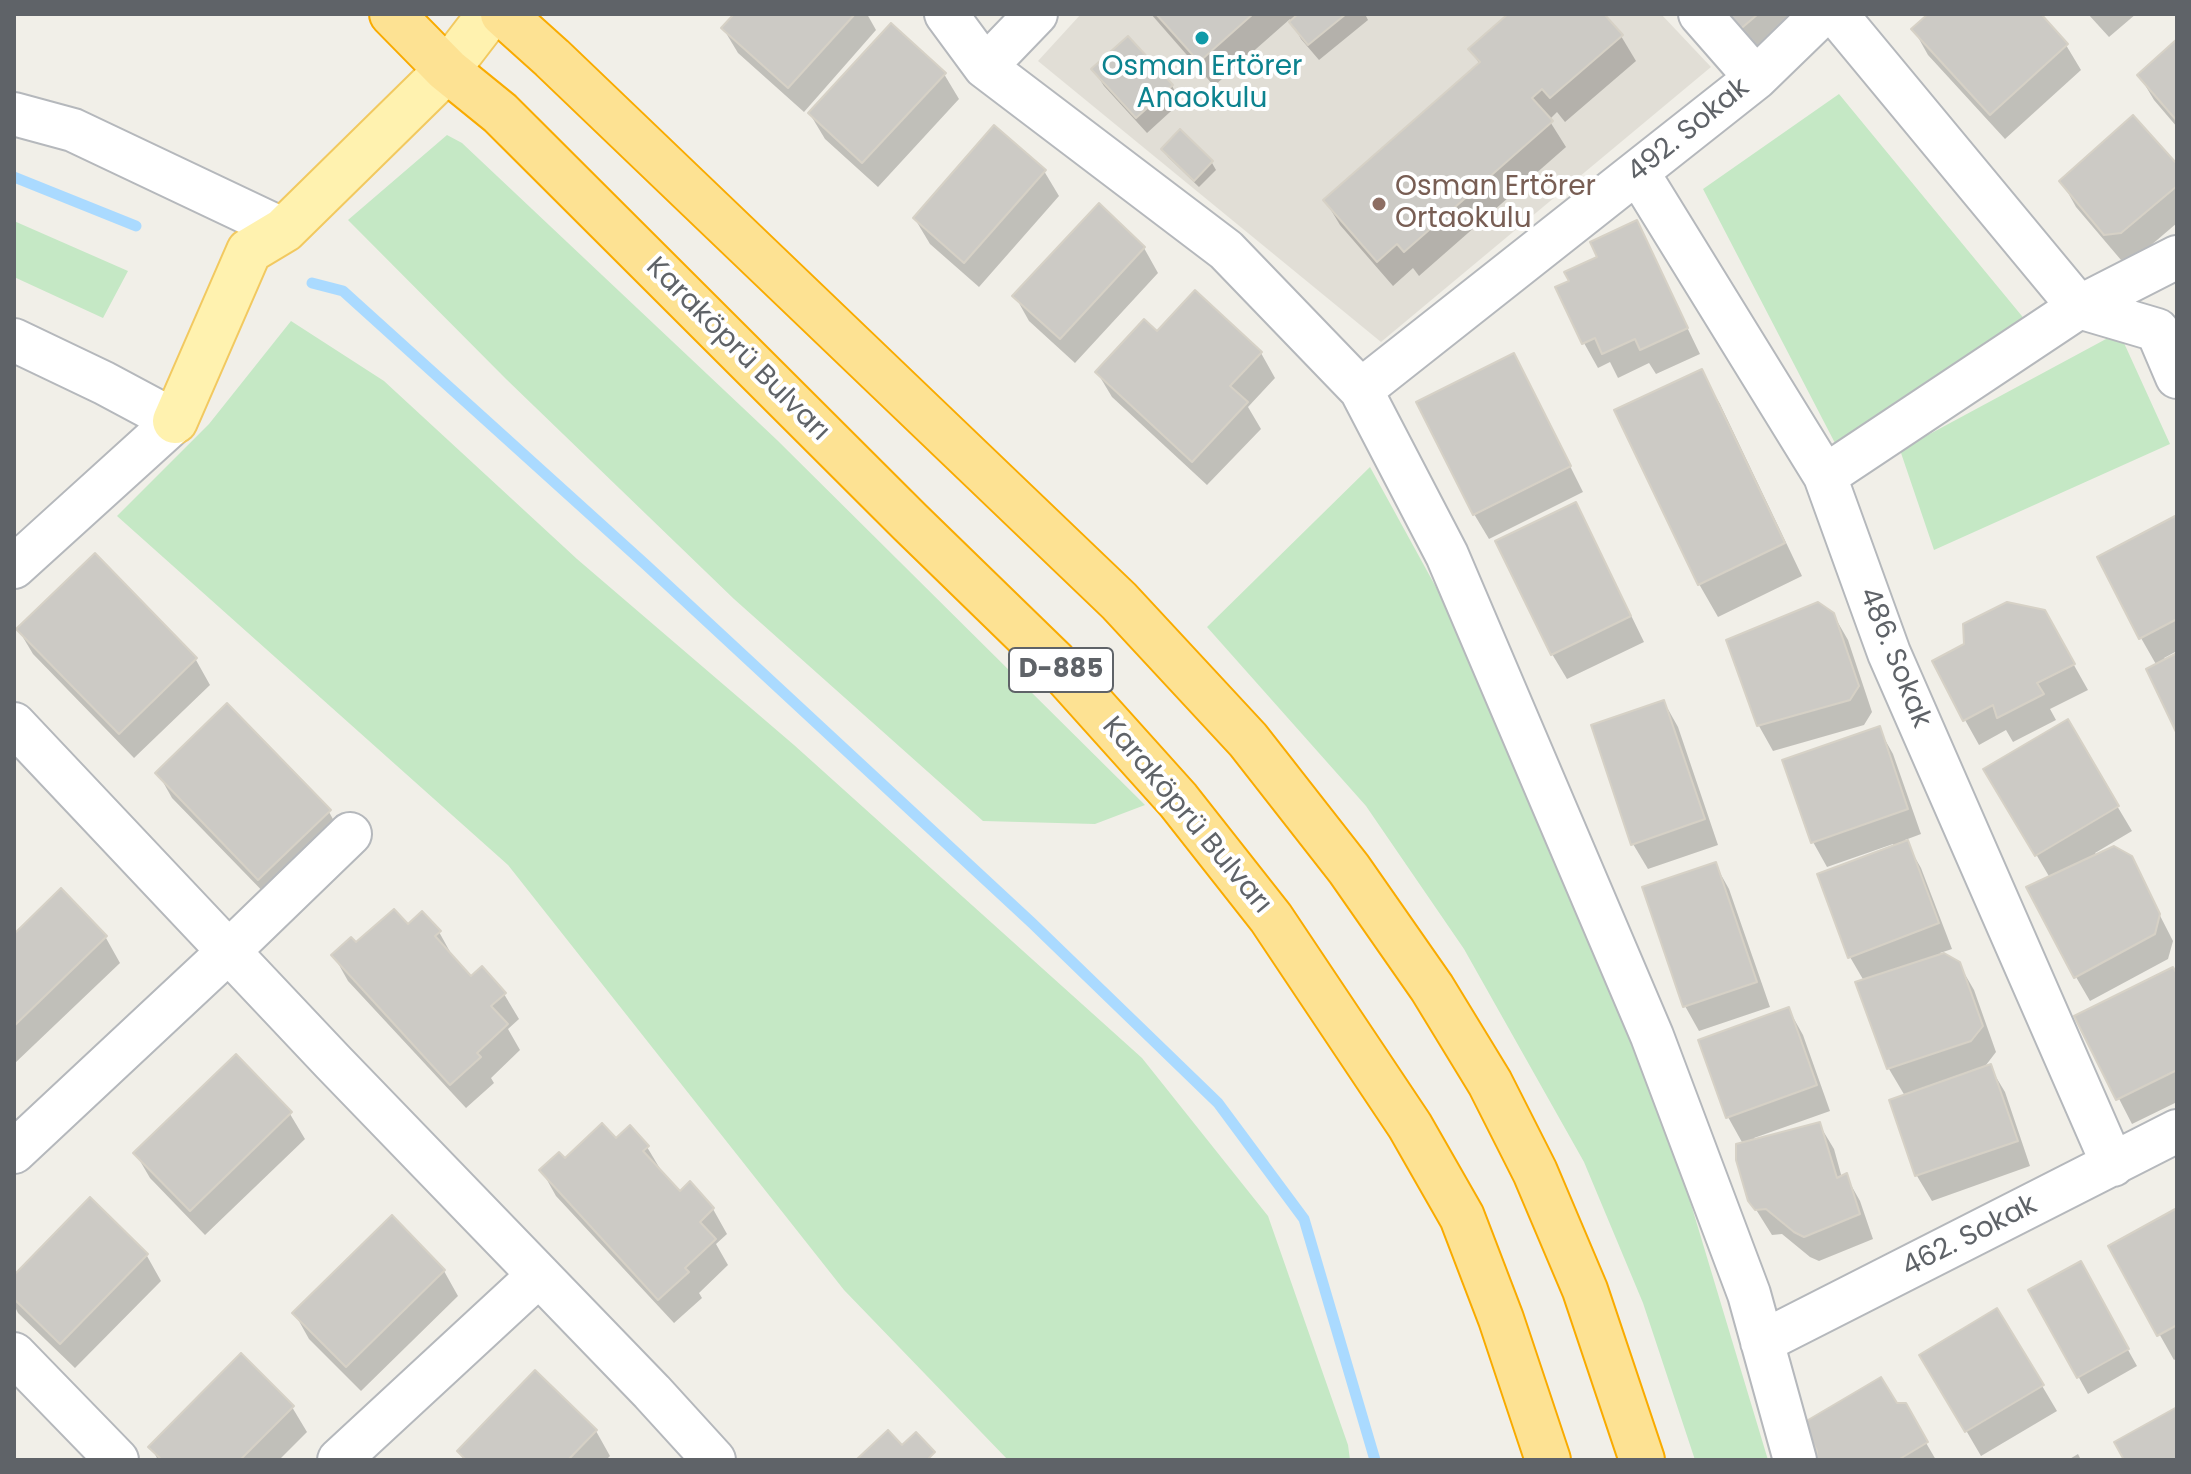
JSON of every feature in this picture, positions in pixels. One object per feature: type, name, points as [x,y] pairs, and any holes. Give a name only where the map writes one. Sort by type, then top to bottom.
[{"type":"highway","name":"Karaköprü Bulvarı","points":[[392,14],[447,70],[500,113],[1054,662],[1187,812],[1271,918],[1410,1126],[1462,1217],[1501,1319],[1548,1460]]},
{"type":"highway","name":"D-885","points":[[503,14],[1119,601],[1248,740],[1357,880],[1432,988],[1490,1083],[1535,1172],[1585,1290],[1642,1460]]},
{"type":"main road","points":[[175,421],[249,251],[284,230],[447,70],[490,14]]},
{"type":"street","points":[[946,14],[985,67],[1226,250],[1361,390],[1447,555],[1652,1036],[1749,1294],[1795,1460]]},
{"type":"street","points":[[985,67],[1036,14]]},
{"type":"street","points":[[1700,14],[1756,78]]},
{"type":"street","name":"492. Sokak","points":[[1361,390],[1756,78],[1822,14]]},
{"type":"street","points":[[1836,14],[2079,307],[2157,330],[2177,377]]},
{"type":"street","points":[[14,114],[73,130],[284,230]]},
{"type":"street","name":"486. Sokak","points":[[1634,175],[1648,189],[1825,476],[1889,653],[2113,1165]]},
{"type":"street","points":[[1825,476],[2079,307],[2177,227]]},
{"type":"street","points":[[2079,307],[2177,257]]},
{"type":"street","points":[[14,340],[175,421],[14,567]]},
{"type":"street","points":[[14,724],[714,1460]]},
{"type":"street","points":[[14,1152],[350,834]]},
{"type":"street","name":"462. Sokak","points":[[1762,1342],[2177,1131]]},
{"type":"street","points":[[339,1460],[539,1275]]},
{"type":"street","points":[[14,1354],[117,1460]]},
{"type":"shaded area","name":"Osman Ertörer Ortaokulu","points":[[1081,14],[1661,14],[1711,67],[1381,342],[1038,61]]},
{"type":"green space","points":[[1839,94],[2026,321],[1836,445],[1703,189]]},
{"type":"green space","points":[[447,135],[462,143],[777,440],[1145,805],[1095,824],[983,821],[734,599],[506,379],[348,220]]},
{"type":"green space","points":[[14,221],[128,271],[103,318],[14,277]]},
{"type":"green space","points":[[291,321],[384,381],[577,559],[794,745],[1142,1058],[1268,1216],[1348,1445],[1350,1460],[1008,1460],[844,1290],[508,865],[117,516],[209,424]]},
{"type":"green space","points":[[2119,332],[2170,444],[1934,550],[1900,450]]},
{"type":"green space","points":[[1370,467],[1454,620],[1584,911],[1681,1171],[1768,1460],[1695,1460],[1643,1303],[1584,1162],[1464,949],[1366,806],[1207,627]]},
{"type":"building","points":[[734,14],[855,14],[788,88],[721,28]]},
{"type":"building","name":"Osman Ertörer Anaokulu","points":[[1156,14],[1253,14],[1199,62]]},
{"type":"building","points":[[1298,14],[1346,14],[1308,45],[1289,22]]},
{"type":"building","points":[[1508,14],[1604,14],[1623,35],[1550,98],[1542,89],[1532,98],[1553,121],[1404,252],[1397,244],[1377,262],[1323,200],[1480,62],[1468,49]]},
{"type":"building","points":[[1709,14],[1758,14],[1730,38]]},
{"type":"building","points":[[1928,14],[2041,14],[2068,44],[1990,115],[1911,29]]},
{"type":"building","points":[[891,23],[946,73],[862,163],[808,113]]},
{"type":"building","points":[[1128,36],[1173,85],[1136,118],[1091,69]]},
{"type":"building","points":[[2177,39],[2177,121],[2137,75]]},
{"type":"building","points":[[2133,115],[2177,164],[2177,186],[2121,233],[2104,235],[2059,181]]},
{"type":"building","points":[[994,125],[1046,170],[964,263],[913,218]]},
{"type":"building","points":[[1180,129],[1213,161],[1194,181],[1161,149]]},
{"type":"building","points":[[1099,203],[1145,247],[1060,339],[1012,296]]},
{"type":"building","points":[[1637,220],[1688,328],[1640,350],[1635,339],[1602,354],[1595,338],[1582,344],[1555,287],[1569,281],[1564,272],[1597,257],[1590,242]]},
{"type":"building","points":[[1195,290],[1262,352],[1230,386],[1248,402],[1192,462],[1095,372],[1144,319],[1157,331]]},
{"type":"building","points":[[1514,353],[1571,466],[1473,515],[1416,402]]},
{"type":"building","points":[[1702,369],[1785,543],[1698,585],[1614,410]]},
{"type":"building","points":[[1576,502],[1631,616],[1551,655],[1495,541]]},
{"type":"building","points":[[2177,515],[2177,619],[2139,639],[2097,557]]},
{"type":"building","points":[[95,553],[197,658],[119,734],[16,629]]},
{"type":"building","points":[[1818,602],[1834,613],[1859,686],[1850,700],[1757,726],[1726,640]]},
{"type":"building","points":[[2007,602],[2045,610],[2075,664],[2037,683],[2044,694],[1997,718],[1993,705],[1963,721],[1932,661],[1964,644],[1963,624]]},
{"type":"building","points":[[2177,653],[2177,734],[2146,669]]},
{"type":"building","points":[[1664,700],[1705,819],[1631,845],[1591,725]]},
{"type":"building","points":[[227,703],[331,810],[258,880],[155,773]]},
{"type":"building","points":[[2068,719],[2119,806],[2035,856],[1983,769]]},
{"type":"building","points":[[1880,726],[1908,809],[1811,843],[1782,760]]},
{"type":"building","points":[[1908,840],[1939,923],[1848,958],[1817,874]]},
{"type":"building","points":[[2114,846],[2132,856],[2160,914],[2155,934],[2074,978],[2026,887]]},
{"type":"building","points":[[1716,862],[1757,982],[1683,1007],[1642,887]]},
{"type":"building","points":[[61,888],[107,936],[14,1026],[14,934]]},
{"type":"building","points":[[394,909],[408,924],[422,911],[441,931],[435,936],[471,976],[482,966],[506,993],[491,1006],[508,1024],[477,1053],[481,1057],[450,1085],[331,955],[351,937],[356,942]]},
{"type":"building","points":[[1944,953],[1960,962],[1983,1026],[1971,1041],[1887,1069],[1855,982]]},
{"type":"building","points":[[2173,967],[2177,974],[2177,1070],[2116,1100],[2074,1016]]},
{"type":"building","points":[[1789,1007],[1817,1085],[1726,1118],[1698,1040]]},
{"type":"building","points":[[236,1054],[292,1112],[190,1211],[133,1153]]},
{"type":"building","points":[[1991,1064],[2018,1141],[1915,1176],[1889,1100]]},
{"type":"building","points":[[1820,1122],[1837,1178],[1847,1173],[1860,1214],[1804,1237],[1766,1209],[1755,1210],[1748,1201],[1736,1160],[1736,1144]]},
{"type":"building","points":[[602,1123],[616,1138],[630,1125],[649,1146],[643,1151],[680,1191],[690,1181],[714,1208],[700,1222],[716,1239],[685,1268],[689,1272],[658,1300],[539,1170],[559,1152],[565,1158]]},
{"type":"building","points":[[90,1197],[148,1254],[60,1344],[14,1299],[14,1275]]},
{"type":"building","points":[[2177,1208],[2177,1325],[2157,1336],[2108,1246]]},
{"type":"building","points":[[392,1215],[445,1270],[346,1367],[292,1313]]},
{"type":"building","points":[[2081,1261],[2129,1349],[2077,1378],[2028,1290]]},
{"type":"building","points":[[1997,1308],[2044,1385],[1965,1432],[1919,1355]]},
{"type":"building","points":[[241,1353],[294,1406],[240,1460],[162,1460],[148,1447]]},
{"type":"building","points":[[535,1370],[597,1430],[568,1460],[466,1460],[457,1451]]},
{"type":"building","points":[[1881,1377],[1897,1403],[1906,1403],[1928,1442],[1898,1460],[1817,1460],[1817,1451],[1803,1423]]},
{"type":"building","points":[[2177,1407],[2177,1460],[2124,1460],[2114,1442]]},
{"type":"building","points":[[888,1430],[902,1445],[916,1432],[935,1452],[929,1458],[931,1460],[856,1460]]},
{"type":"waterway","points":[[14,177],[136,226]]},
{"type":"waterway","points":[[312,283],[343,291],[645,564],[1032,923],[1218,1103],[1304,1219],[1375,1460]]},
{"type":"place","name":"Osman Ertörer Anaokulu","points":[[1202,38]]},
{"type":"place","name":"Osman Ertörer Ortaokulu","points":[[1379,204]]}]
